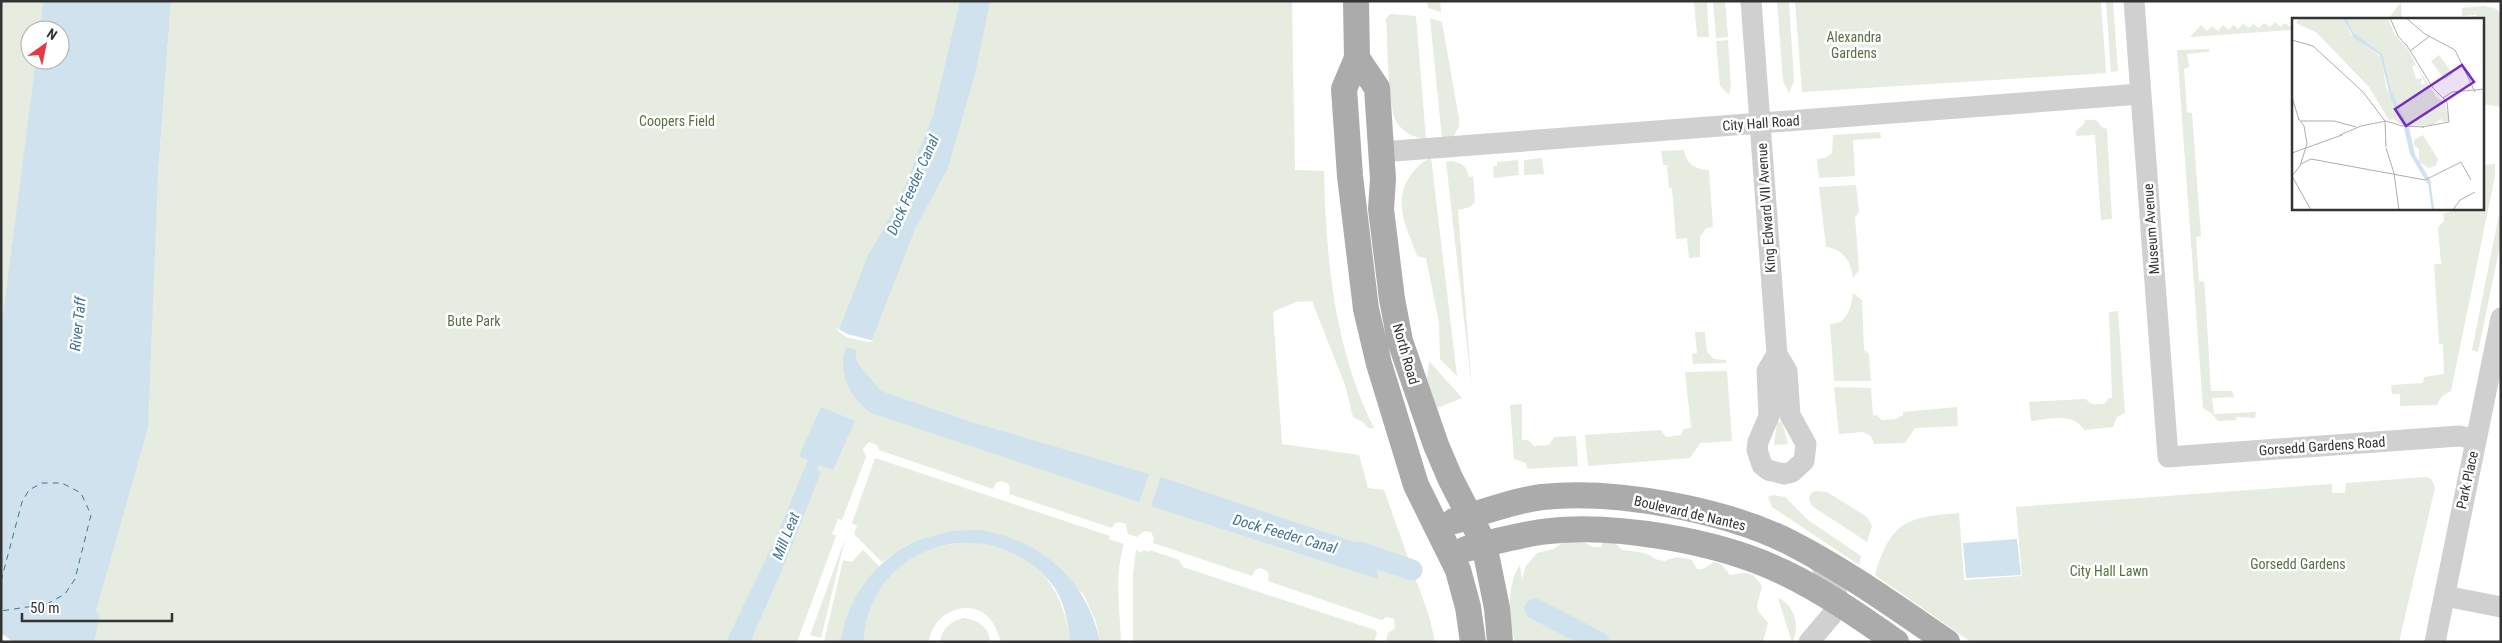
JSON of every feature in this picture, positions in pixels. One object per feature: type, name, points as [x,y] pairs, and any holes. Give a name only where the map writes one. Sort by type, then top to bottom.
[{"type":"main road","name":"North Road","points":[[1356,1],[1357,58],[1344,89],[1350,176],[1366,309],[1379,364],[1416,485],[1451,553],[1468,607],[1473,642]]},
{"type":"main road","name":"North Road","points":[[1357,58],[1377,88],[1383,179],[1381,209],[1391,290],[1400,341],[1450,478],[1484,544],[1497,608],[1500,642]]},
{"type":"main road","name":"Boulevard de Nantes","points":[[1437,527],[1525,500],[1542,497],[1614,497],[1681,508],[1729,520],[1780,538],[1817,558],[1947,642]]},
{"type":"main road","name":"Boulevard de Nantes","points":[[1451,553],[1484,544],[1552,531],[1612,531],[1670,538],[1729,552],[1781,571],[1839,604],[1896,642]]},
{"type":"street","name":"King Edward VII Avenue","points":[[1751,1],[1777,354],[1787,371],[1790,415],[1806,444],[1804,461],[1792,472],[1784,474],[1768,470],[1758,458],[1757,450],[1758,442],[1769,416],[1767,371],[1777,354]]},
{"type":"street","name":"Museum Avenue","points":[[2134,1],[2168,457]]},
{"type":"street","name":"City Hall Road","points":[[1381,152],[2140,94]]},
{"type":"street","name":"Park Place","points":[[2435,642],[2501,318]]},
{"type":"street","name":"Gorsedd Gardens Road","points":[[2168,457],[2459,436],[2475,439]]},
{"type":"street","points":[[1809,642],[1832,616],[1839,604],[1833,582],[1817,558]]},
{"type":"street","points":[[2445,596],[2501,607]]},
{"type":"green space","points":[[1,1],[43,1],[41,20],[20,20],[20,70],[44,70],[31,103],[1,329]]},
{"type":"green space","name":"Bute Park","points":[[171,1],[1292,1],[1295,170],[1324,171],[1330,270],[1341,335],[1360,398],[1374,428],[1368,428],[1363,422],[1353,417],[1345,385],[1312,301],[1296,302],[1273,312],[1282,444],[1359,455],[1368,488],[1384,490],[1430,619],[1435,642],[1386,642],[1388,633],[1395,628],[1394,619],[1386,617],[1382,620],[1268,581],[1269,575],[1266,570],[1260,568],[1255,570],[1252,576],[1153,543],[1154,538],[1151,532],[1144,531],[1137,537],[1128,534],[1126,524],[1115,523],[1112,528],[1009,494],[1010,488],[1008,483],[1000,481],[996,483],[993,489],[879,450],[877,445],[869,442],[863,449],[866,457],[842,520],[838,519],[832,534],[836,536],[797,642],[71,642],[96,611],[130,485],[158,175]]},
{"type":"green space","points":[[1427,1],[1440,1],[1441,12],[1428,8]]},
{"type":"green space","points":[[1694,1],[1707,1],[1709,37],[1697,37]]},
{"type":"green space","points":[[1713,1],[1725,1],[1728,37],[1716,38]]},
{"type":"green space","points":[[1777,1],[1789,1],[1794,81],[1789,93],[1783,81]]},
{"type":"green space","name":"Alexandra Gardens","points":[[1795,1],[2101,1],[2106,73],[1802,92]]},
{"type":"green space","points":[[2106,1],[2113,1],[2118,71],[2111,72]]},
{"type":"green space","points":[[2401,2],[2402,18],[2389,18]]},
{"type":"green space","points":[[2484,6],[2497,9],[2501,15],[2501,107],[2484,104],[2484,18],[2457,18],[2476,16],[2476,10],[2475,15],[2462,16],[2462,8]]},
{"type":"green space","points":[[1390,14],[1416,16],[1426,139],[1414,136],[1400,127],[1394,115],[1391,104],[1386,19]]},
{"type":"green space","points":[[1430,18],[1442,22],[1459,119],[1459,126],[1454,136],[1442,138]]},
{"type":"green space","points":[[2275,22],[2281,27],[2285,23],[2290,27],[2292,25],[2292,30],[2190,37],[2201,25],[2207,31],[2212,26],[2218,31],[2223,25],[2229,30],[2233,25],[2238,29],[2243,24],[2249,28],[2253,24],[2259,28],[2264,23],[2270,27]]},
{"type":"green space","points":[[1728,40],[1731,86],[1729,95],[1720,86],[1716,41]]},
{"type":"green space","points":[[2209,49],[2209,52],[2187,54],[2189,67],[2184,69],[2187,112],[2192,113],[2201,236],[2196,237],[2199,281],[2204,282],[2205,291],[2211,391],[2232,391],[2234,397],[2212,398],[2214,414],[2256,412],[2255,418],[2237,417],[2236,420],[2218,421],[2203,408],[2177,50]]},
{"type":"green space","points":[[2085,120],[2096,120],[2102,127],[2107,129],[2112,219],[2101,220],[2095,135],[2076,136],[2076,131],[2084,124]]},
{"type":"green space","points":[[1880,132],[1881,138],[1853,140],[1855,176],[1819,178],[1817,159],[1825,158],[1832,153],[1833,135]]},
{"type":"green space","points":[[1684,150],[1687,159],[1692,165],[1700,169],[1709,170],[1713,227],[1706,228],[1700,237],[1700,257],[1689,258],[1687,238],[1676,239],[1672,188],[1669,188],[1667,165],[1663,165],[1661,151]]},
{"type":"green space","points":[[1431,158],[1457,376],[1440,359],[1439,323],[1426,258],[1417,256],[1403,214],[1402,203],[1406,183],[1419,166]]},
{"type":"green space","points":[[1542,158],[1544,174],[1524,175],[1524,160]]},
{"type":"green space","points":[[1518,160],[1519,175],[1494,178],[1493,166],[1497,166],[1497,162]]},
{"type":"green space","points":[[1451,161],[1463,165],[1469,177],[1473,176],[1475,202],[1470,207],[1458,210],[1472,390],[1446,162]]},
{"type":"green space","points":[[2495,164],[2495,176],[2451,391],[2442,396],[2437,405],[2400,406],[2400,394],[2392,394],[2391,385],[2423,383],[2424,377],[2444,374],[2443,344],[2439,344],[2434,264],[2441,264],[2438,227],[2444,221],[2443,214],[2454,210],[2484,210],[2484,165]]},
{"type":"green space","points":[[1856,185],[1859,212],[1855,217],[1859,270],[1853,278],[1845,257],[1837,250],[1826,247],[1819,187]]},
{"type":"green space","points":[[2499,214],[2501,241],[2478,352],[2472,350]]},
{"type":"green space","points":[[1853,293],[1862,300],[1864,350],[1869,354],[1871,381],[1834,381],[1830,324],[1840,321],[1847,314]]},
{"type":"green space","points":[[2118,311],[2125,413],[2117,417],[2113,427],[2084,430],[2080,424],[2068,419],[2053,418],[2031,421],[2029,402],[2085,399],[2092,404],[2104,404],[2109,398],[2112,398],[2109,312]]},
{"type":"green space","points":[[1695,332],[1705,332],[1707,352],[1714,359],[1726,360],[1726,363],[1693,364],[1692,354],[1697,353]]},
{"type":"green space","points":[[1429,361],[1462,398],[1437,408],[1427,379]]},
{"type":"green space","points":[[1727,371],[1732,441],[1700,443],[1690,458],[1588,466],[1585,435],[1661,430],[1666,437],[1681,435],[1684,429],[1691,428],[1685,372]]},
{"type":"green space","points":[[1834,387],[1871,388],[1873,416],[1877,415],[1882,420],[1896,419],[1903,415],[1903,412],[1957,407],[1958,426],[1915,428],[1905,443],[1874,444],[1871,436],[1863,432],[1839,434]]},
{"type":"green space","points":[[1522,404],[1522,440],[1528,440],[1534,446],[1549,445],[1554,437],[1576,436],[1578,466],[1527,469],[1526,463],[1514,459],[1510,405]]},
{"type":"green space","points":[[1777,422],[1782,422],[1788,444],[1774,445]]},
{"type":"green space","points":[[875,458],[1110,536],[1109,539],[1124,544],[1118,580],[1121,642],[1100,642],[1096,622],[1083,593],[985,531],[909,544],[882,562],[854,534],[857,526],[852,523]]},
{"type":"green space","points":[[2427,477],[2432,480],[2435,488],[2399,642],[1971,642],[1875,575],[1881,557],[1894,533],[1913,520],[1925,517],[1959,513],[1964,580],[2022,576],[2016,507],[2332,484],[2332,493],[2345,493],[2346,483]]},
{"type":"green space","points":[[1816,491],[1827,492],[1867,517],[1872,526],[1867,542],[1812,506],[1809,499],[1811,493]]},
{"type":"green space","points":[[1773,495],[1785,497],[1808,520],[1861,556],[1859,565],[1772,507],[1768,497]]},
{"type":"green space","points":[[845,539],[821,638],[810,635]]},
{"type":"green space","points":[[1579,540],[1593,547],[1601,547],[1603,542],[1615,543],[1622,550],[1639,552],[1664,561],[1677,557],[1692,560],[1697,569],[1703,569],[1714,562],[1721,564],[1730,575],[1749,573],[1762,586],[1757,605],[1758,611],[1768,623],[1763,641],[1515,642],[1511,624],[1510,602],[1513,581],[1520,565],[1522,579],[1526,566],[1537,553],[1554,549],[1562,543]]},
{"type":"green space","points":[[971,541],[1001,548],[1019,556],[1043,574],[1064,612],[1070,642],[1001,642],[988,617],[982,612],[967,608],[951,611],[944,615],[931,632],[929,642],[864,642],[864,628],[873,600],[881,587],[901,565],[925,550]]},
{"type":"green space","points":[[863,550],[879,566],[865,583],[854,601],[840,642],[824,642],[843,560],[852,562]]},
{"type":"green space","points":[[1136,550],[1142,553],[1143,550],[1149,552],[1150,550],[1179,560],[1183,567],[1375,630],[1377,633],[1374,642],[1133,642],[1133,574]]},
{"type":"green space","points":[[1778,598],[1788,605],[1796,623],[1795,636],[1792,642]]},
{"type":"green space","points":[[964,618],[974,620],[982,625],[987,632],[990,642],[940,642],[948,626]]},
{"type":"water","name":"River Taff","points":[[43,1],[171,1],[158,175],[148,427],[96,611],[100,616],[94,642],[13,642],[1,633],[1,329],[35,70],[70,70],[70,20],[41,20]]},
{"type":"water","points":[[960,1],[990,1],[975,74],[948,168],[915,229],[872,340],[847,334],[839,330],[868,255],[885,227],[905,186],[933,116]]},
{"type":"water","points":[[846,347],[856,350],[856,360],[881,391],[971,422],[1149,474],[1139,502],[871,413],[857,400],[847,384],[843,366]]},
{"type":"water","name":"Mill Leat","points":[[821,407],[855,421],[833,470],[819,465],[817,470],[821,472],[785,563],[750,642],[726,642],[774,542],[808,460],[799,456]]},
{"type":"water","points":[[1161,477],[1375,549],[1378,579],[1151,506]]},
{"type":"water","points":[[952,531],[986,531],[1027,545],[1045,556],[1061,569],[1085,601],[1094,621],[1100,642],[1070,642],[1067,620],[1061,600],[1054,587],[1035,567],[1014,553],[990,545],[965,543],[940,546],[917,555],[896,570],[879,591],[873,603],[866,622],[864,642],[840,642],[855,599],[882,563],[908,545]]},
{"type":"water","points":[[2017,539],[2021,575],[1966,578],[1963,543]]},
{"type":"pier","points":[[837,328],[847,334],[874,341],[868,342],[846,337]]},
{"type":"waterway","name":"Dock Feeder Canal","points":[[1359,552],[1412,570]]},
{"type":"waterway","name":"Dock Feeder Canal","points":[[1535,609],[1599,642]]},
{"type":"ferry route","points":[[1,581],[22,502],[29,490],[42,483],[62,483],[81,493],[91,515],[75,579],[65,594],[47,604],[1,611]]},
{"type":"park label","name":"Coopers Field","points":[[677,121]]},
{"type":"park label","name":"Gorsedd Gardens","points":[[2298,564]]},
{"type":"park label","name":"City Hall Lawn","points":[[2109,571]]}]
